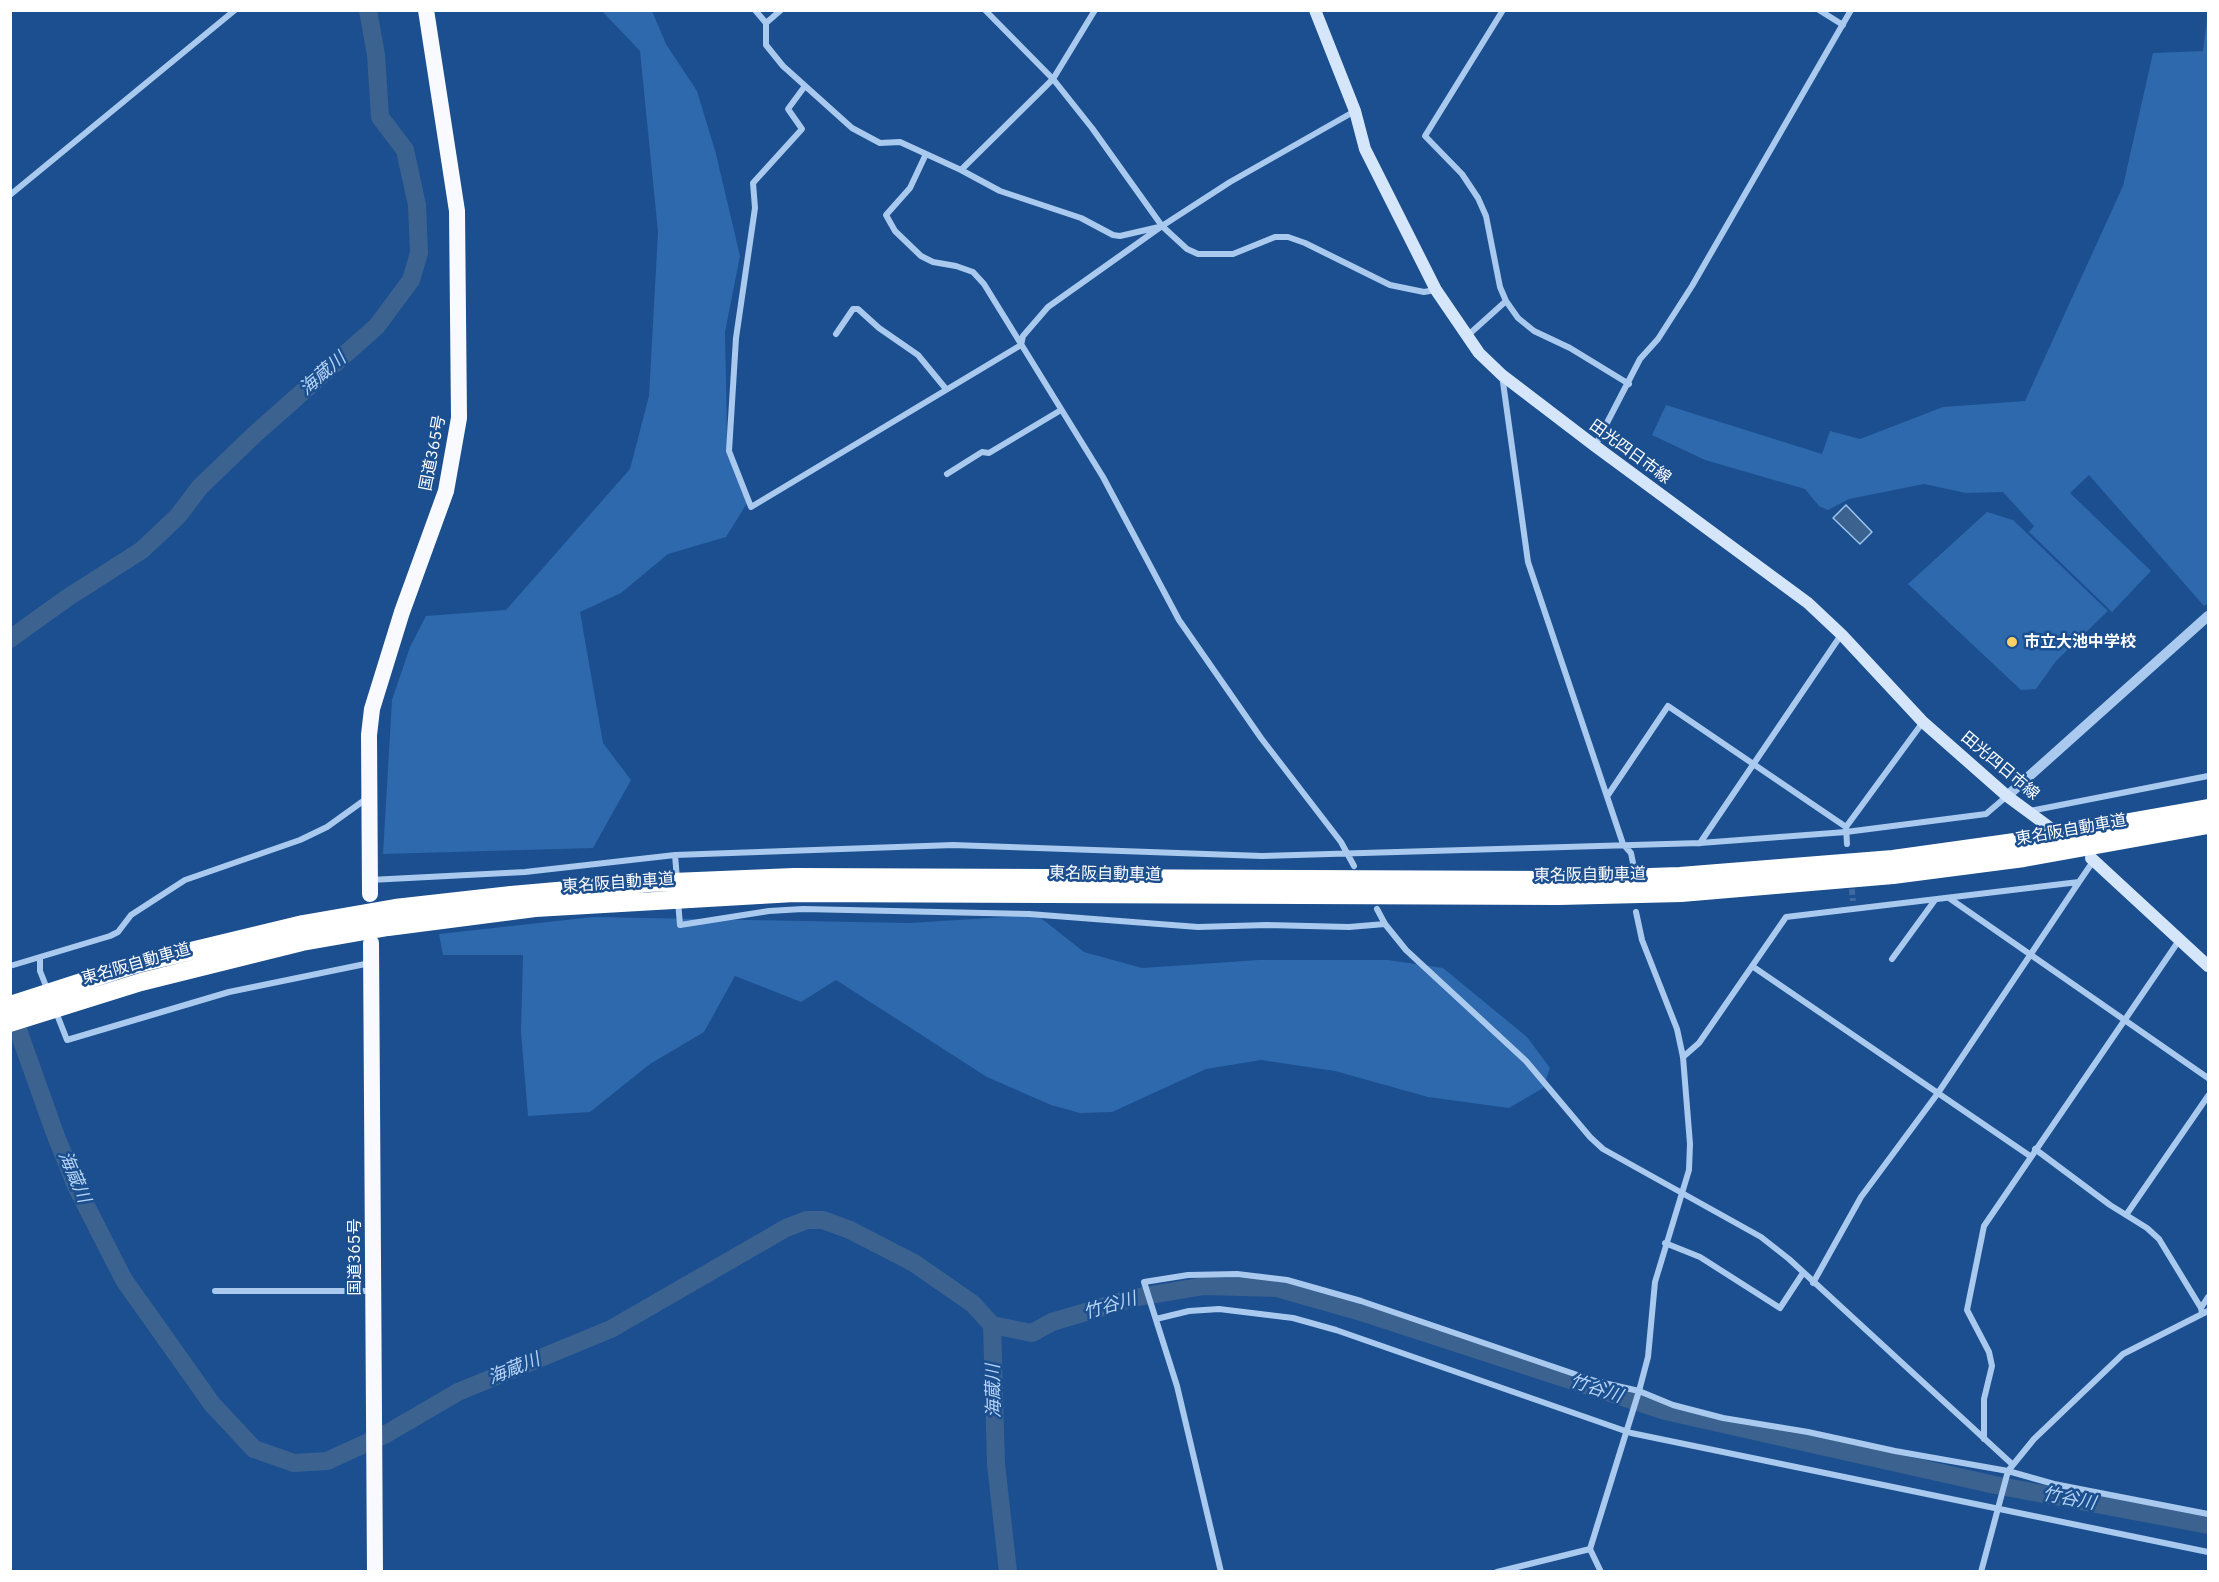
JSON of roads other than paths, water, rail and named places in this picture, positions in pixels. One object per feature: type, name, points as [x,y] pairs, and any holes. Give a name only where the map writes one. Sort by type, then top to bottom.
[{"type":"highway","name":"国道365号","points":[[369,887],[369,735],[377,687],[446,490],[459,418],[457,210],[426,10]]},
{"type":"highway","name":"東名阪自動車道","points":[[10,1023],[56,998],[205,946],[303,924],[395,908],[648,883],[794,877],[1547,880],[1680,876],[1893,859],[2022,841],[2208,808]]},
{"type":"highway","name":"東名阪自動車道","points":[[10,1005],[56,998],[302,942],[388,927],[535,908],[794,893],[1559,896],[1681,893],[1861,878],[1965,866],[2024,858],[2208,825]]},
{"type":"highway","name":"国道365号","points":[[371,943],[375,1572]]},
{"type":"main road","name":"田光四日市線","points":[[1314,10],[1355,111],[1365,149],[1436,290],[1466,337],[1502,375],[1772,576],[1842,635],[1923,722],[2007,796],[2049,827]]},
{"type":"main road","points":[[2092,859],[2208,966]]},
{"type":"street","points":[[10,195],[235,10]]},
{"type":"street","points":[[755,10],[766,23],[766,45],[783,66],[859,132],[880,143],[900,142],[1000,191],[1081,218],[1113,235],[1120,236],[1162,226]]},
{"type":"street","points":[[766,23],[781,10]]},
{"type":"street","points":[[985,10],[1053,79],[1092,128],[1162,226],[1186,249],[1198,254],[1233,254],[1275,237],[1288,237],[1305,243],[1390,285],[1425,292],[1436,290]]},
{"type":"street","points":[[961,170],[1053,79],[1095,10]]},
{"type":"street","points":[[1503,10],[1425,136],[1462,174],[1478,198],[1486,216],[1506,301],[1518,318],[1534,331],[1570,348],[1629,384]]},
{"type":"street","points":[[1819,10],[1843,24]]},
{"type":"street","points":[[1595,446],[1640,359],[1658,339],[1692,286],[1851,10]]},
{"type":"street","points":[[805,86],[788,109],[802,129],[753,183],[755,208],[736,338],[729,451],[751,507],[1021,345],[1023,336],[1048,307],[1162,226],[1230,182],[1355,111]]},
{"type":"street","points":[[926,154],[910,188],[886,215],[895,231],[921,256],[933,262],[973,272],[984,284],[1103,477],[1179,620],[1255,729],[1317,808],[1348,853],[1354,866]]},
{"type":"street","points":[[1466,337],[1506,301]]},
{"type":"street","points":[[836,334],[853,309],[858,309],[879,328],[918,355],[946,389]]},
{"type":"street","points":[[1502,375],[1528,562],[1623,844],[1631,853],[1633,863]]},
{"type":"street","points":[[947,474],[982,452],[989,453],[1061,410]]},
{"type":"street","points":[[369,887],[675,857],[953,845],[1262,856],[1700,843],[1986,814],[2208,615]]},
{"type":"street","points":[[1700,843],[1842,635]]},
{"type":"street","points":[[1608,795],[1668,706],[1846,829]]},
{"type":"street","points":[[1847,844],[1846,829],[1923,722]]},
{"type":"street","points":[[2029,812],[2208,776]]},
{"type":"street","points":[[10,966],[110,936],[118,932],[131,915],[185,880],[300,840],[327,827],[370,798]]},
{"type":"street","points":[[675,857],[680,925],[769,911],[803,909],[1029,914],[1198,927],[1267,925],[1350,927],[1385,924]]},
{"type":"street","points":[[1813,1283],[1861,1197],[1938,1093],[2031,956],[2092,859]]},
{"type":"street","points":[[1683,1057],[1699,1043],[1786,917],[2079,882]]},
{"type":"street","points":[[1949,898],[2208,1078]]},
{"type":"street","points":[[1892,959],[1935,900]]},
{"type":"street","points":[[1853,901],[1854,910]]},
{"type":"street","points":[[1377,909],[1385,924],[1420,964],[1526,1061],[1590,1137],[1628,1164],[1683,1192],[1761,1237],[2013,1465]]},
{"type":"street","points":[[1601,1572],[1590,1549],[1648,1357],[1655,1282],[1689,1170],[1690,1144],[1683,1057],[1677,1029],[1642,940],[1636,912]]},
{"type":"street","points":[[1984,1439],[1984,1399],[1992,1366],[1989,1352],[1966,1310],[1984,1226],[2180,939]]},
{"type":"street","points":[[40,957],[40,970],[67,1040],[229,992],[370,962]]},
{"type":"street","points":[[1752,966],[2030,1156]]},
{"type":"street","points":[[2126,1215],[2208,1096]]},
{"type":"street","points":[[2035,1149],[2159,1239],[2204,1310]]},
{"type":"street","points":[[1665,1243],[1700,1257],[1780,1308],[1803,1274]]},
{"type":"street","points":[[1221,1572],[1177,1386],[1144,1282],[1188,1275],[1238,1274],[1287,1280],[1361,1301],[1595,1381],[1723,1418],[1808,1432],[2208,1514]]},
{"type":"street","points":[[215,1291],[373,1290]]},
{"type":"street","points":[[1982,1572],[2007,1474],[2034,1438],[2123,1354],[2204,1310],[2208,1297]]},
{"type":"street","points":[[1155,1317],[1219,1309],[1293,1318],[1625,1429],[1999,1510],[2208,1552]]},
{"type":"street","points":[[1497,1572],[1590,1549]]},
{"type":"waterway","name":"海蔵川","points":[[10,639],[67,598],[142,550],[178,516],[200,487],[254,435],[377,326],[411,280],[419,253],[417,205],[405,150],[380,117],[376,55],[368,10]]},
{"type":"waterway","name":"海蔵川","points":[[10,1007],[76,1186],[124,1280],[212,1404],[254,1449],[294,1463],[327,1461],[386,1434],[458,1392],[611,1329],[786,1228],[807,1220],[823,1220],[850,1230],[914,1263],[973,1304],[992,1325],[996,1464],[1008,1572]]},
{"type":"waterway","name":"竹谷川","points":[[992,1325],[1032,1333],[1052,1322],[1133,1298],[1204,1286],[1277,1288],[1358,1311],[1665,1411],[1995,1485],[2208,1525]]},
{"type":"tunnel","points":[[1851,880],[1853,901]]},
{"type":"place","name":"市立大池中学校","points":[[2012,642]]}]
